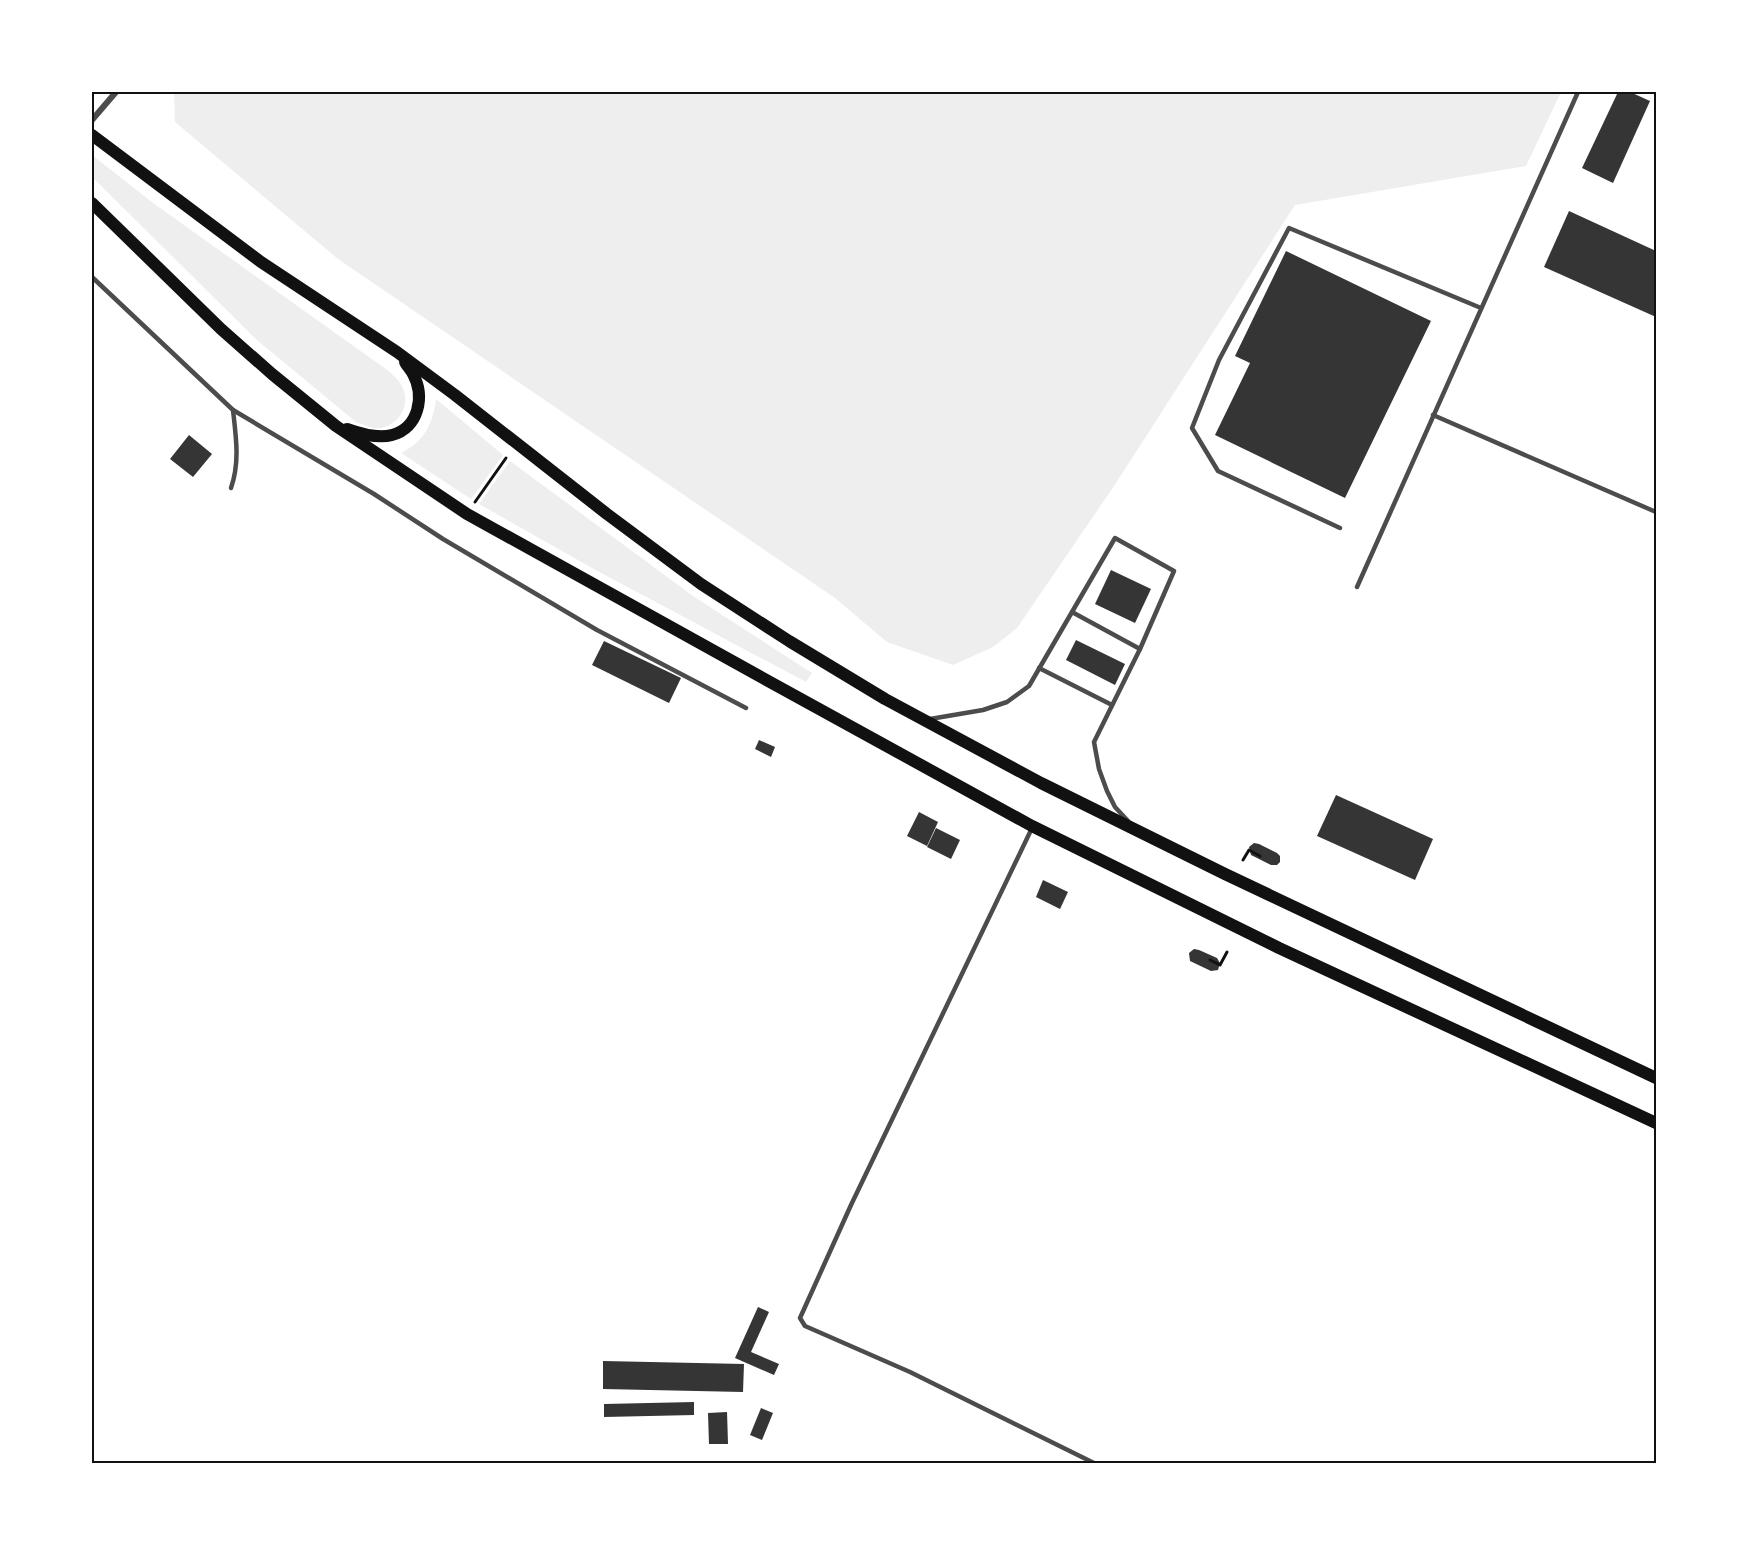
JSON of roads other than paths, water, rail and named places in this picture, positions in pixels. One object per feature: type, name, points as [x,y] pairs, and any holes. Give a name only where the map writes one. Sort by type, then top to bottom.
[{"type":"main road","points":[[92,135],[261,262],[397,352],[701,584],[885,699],[1041,783],[1225,874],[1656,1078]]},
{"type":"main road","points":[[92,203],[221,329],[272,374],[336,426],[477,520],[1032,826],[1279,948],[1656,1123]]},
{"type":"main road","points":[[336,426],[376,436],[391,436],[401,432],[411,423],[417,414],[418,388],[413,374],[397,352]]},
{"type":"street","points":[[92,120],[116,92]]},
{"type":"lane","points":[[1357,587],[1578,92]]},
{"type":"lane","points":[[1340,528],[1218,471],[1192,428],[1220,360],[1289,228],[1481,308]]},
{"type":"lane","points":[[92,277],[233,410],[587,624],[746,708]]},
{"type":"lane","points":[[231,488],[237,471],[233,410]]},
{"type":"lane","points":[[1433,415],[1656,512]]},
{"type":"lane","points":[[924,720],[983,710],[1007,702],[1029,686],[1115,538],[1174,571],[1140,649],[1094,742],[1099,769],[1107,791],[1115,807],[1136,829]]},
{"type":"lane","points":[[1072,612],[1140,649]]},
{"type":"lane","points":[[1039,668],[1112,705]]},
{"type":"lane","points":[[1032,826],[851,1205],[800,1318],[806,1326],[910,1372],[1096,1464]]}]
